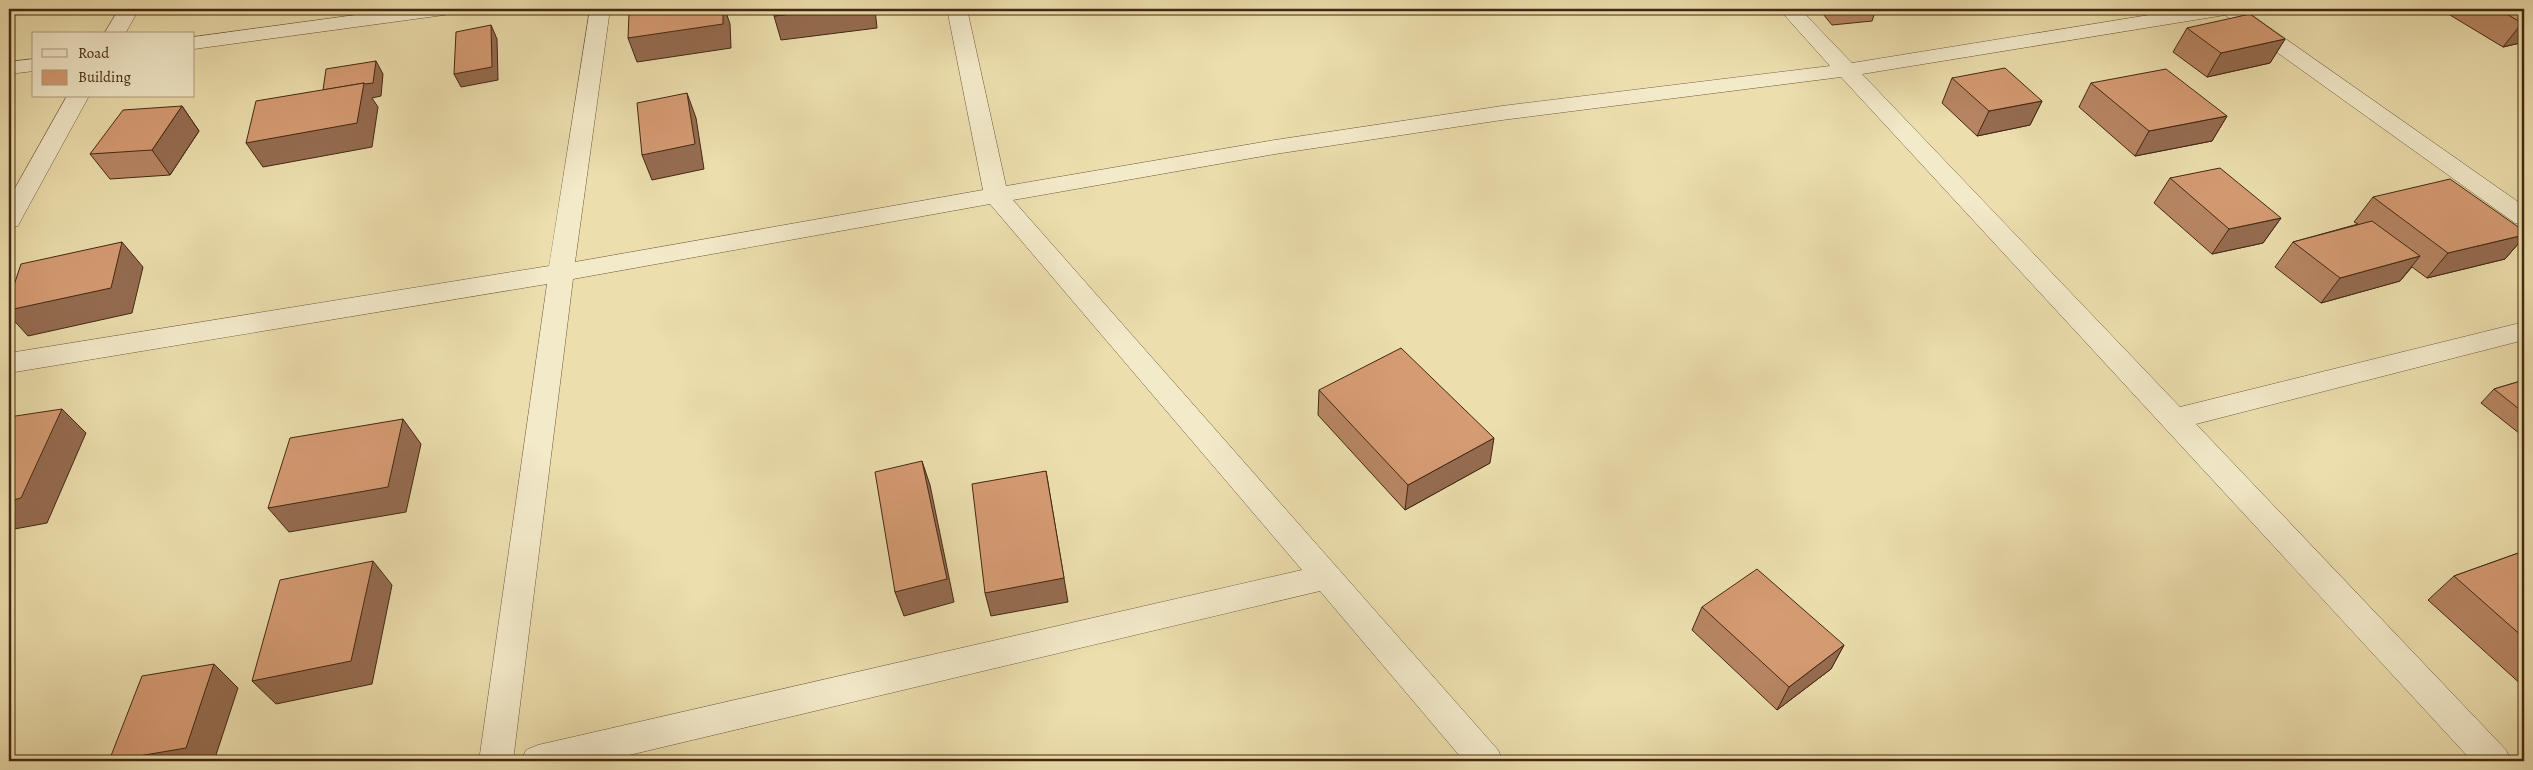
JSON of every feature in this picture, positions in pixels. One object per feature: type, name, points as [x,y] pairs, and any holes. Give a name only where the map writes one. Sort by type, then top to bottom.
[{"type":"street","points":[[115,32],[129,9]]},
{"type":"street","points":[[195,43],[444,9]]},
{"type":"street","points":[[496,761],[561,273],[600,9]]},
{"type":"street","points":[[957,9],[996,195],[1486,761]]},
{"type":"street","points":[[1789,9],[2494,761]]},
{"type":"street","points":[[9,363],[561,273],[1274,147],[1502,113],[1847,70],[2223,9]]},
{"type":"street","points":[[2230,9],[2524,217]]},
{"type":"street","points":[[9,68],[32,65]]},
{"type":"street","points":[[9,220],[77,98]]},
{"type":"street","points":[[2174,419],[2524,331]]},
{"type":"street","points":[[538,761],[1327,577]]},
{"type":"building","points":[[660,9],[723,9],[723,24],[628,38],[629,13]]},
{"type":"building","points":[[774,9],[833,9],[774,16]]},
{"type":"building","points":[[1834,9],[1867,9],[1837,12]]},
{"type":"building","points":[[2498,9],[2524,9],[2524,22],[2522,23]]},
{"type":"building","points":[[2250,14],[2285,39],[2221,53],[2187,28]]},
{"type":"building","points":[[491,25],[492,67],[454,74],[456,32]]},
{"type":"building","points":[[376,61],[373,83],[323,90],[326,69]]},
{"type":"building","points":[[2005,68],[2042,101],[1989,111],[1952,78]]},
{"type":"building","points":[[2166,69],[2227,116],[2149,131],[2091,83]]},
{"type":"building","points":[[364,83],[357,123],[246,143],[256,101]]},
{"type":"building","points":[[687,93],[695,144],[642,155],[637,103]]},
{"type":"building","points":[[182,106],[152,150],[90,154],[123,110]]},
{"type":"building","points":[[2220,168],[2281,218],[2229,229],[2170,178]]},
{"type":"building","points":[[2450,179],[2524,231],[2524,235],[2448,253],[2373,197]]},
{"type":"building","points":[[2372,221],[2420,256],[2340,278],[2293,242]]},
{"type":"building","points":[[122,242],[111,288],[9,310],[9,300],[21,264]]},
{"type":"building","points":[[1401,348],[1494,438],[1408,485],[1319,390]]},
{"type":"building","points":[[2524,380],[2524,413],[2494,389]]},
{"type":"building","points":[[62,409],[21,498],[9,501],[9,417]]},
{"type":"building","points":[[403,419],[388,487],[268,508],[290,438]]},
{"type":"building","points":[[922,461],[947,579],[895,592],[875,472]]},
{"type":"building","points":[[1046,471],[1064,578],[985,593],[972,484]]},
{"type":"building","points":[[2524,551],[2524,638],[2454,576]]},
{"type":"building","points":[[373,561],[351,661],[252,681],[280,580]]},
{"type":"building","points":[[1757,569],[1844,645],[1789,687],[1702,607]]},
{"type":"building","points":[[214,664],[186,748],[109,761],[142,676]]}]
